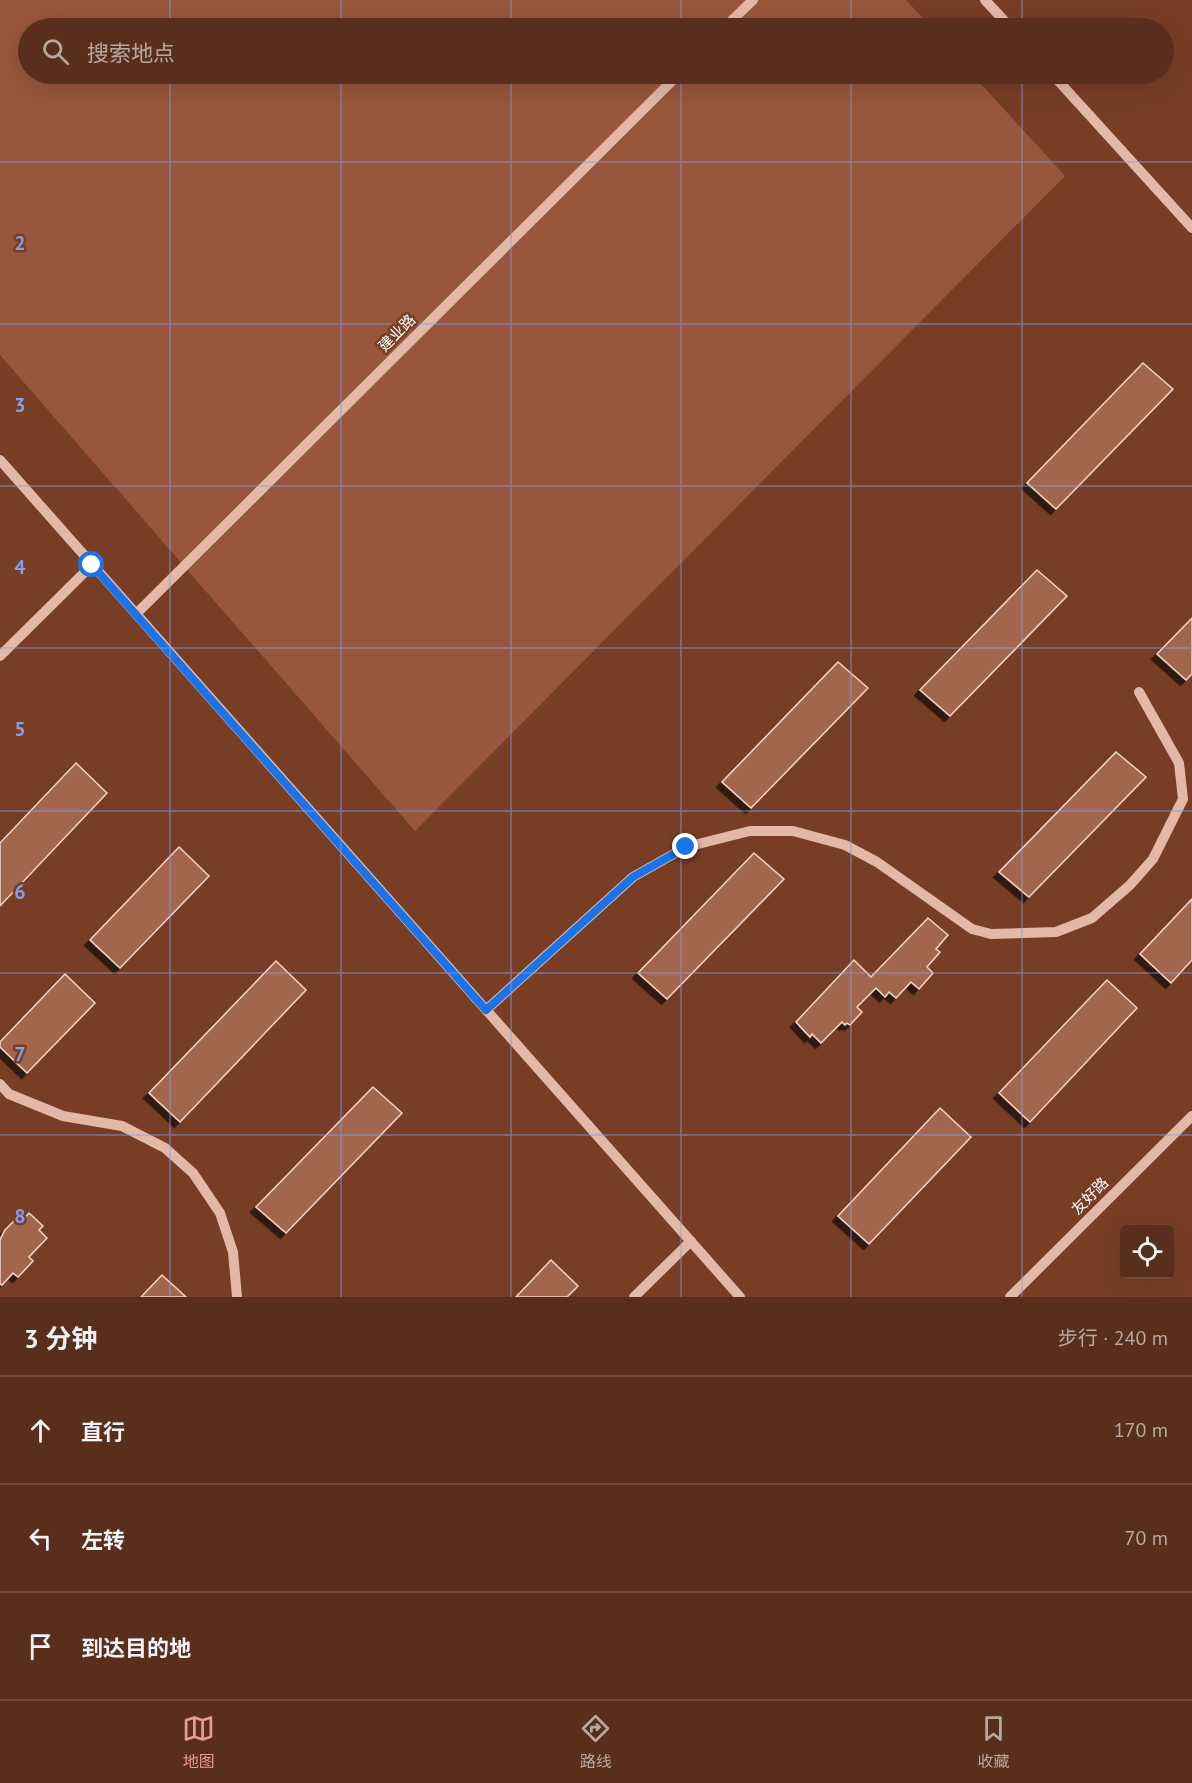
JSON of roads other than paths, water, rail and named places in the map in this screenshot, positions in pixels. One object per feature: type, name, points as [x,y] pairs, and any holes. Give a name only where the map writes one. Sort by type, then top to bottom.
[{"type":"street","points":[[734,18],[753,0]]},
{"type":"street","points":[[985,0],[1002,18]]},
{"type":"street","name":"建业路","points":[[136,614],[669,84]]},
{"type":"street","points":[[1061,84],[1192,228]]},
{"type":"street","points":[[0,460],[740,1297]]},
{"type":"street","points":[[0,656],[92,565]]},
{"type":"street","points":[[486,1010],[633,877],[686,847],[750,831],[793,831],[845,845],[877,862],[972,928],[991,934],[1056,932],[1092,918],[1130,885],[1153,859],[1183,799],[1179,763],[1139,692]]},
{"type":"street","points":[[0,1084],[9,1094],[63,1116],[122,1126],[165,1148],[172,1154],[193,1173],[220,1213],[233,1252],[237,1297]]},
{"type":"street","name":"友好路","points":[[1010,1297],[1192,1116]]},
{"type":"street","points":[[634,1297],[691,1241]]}]
